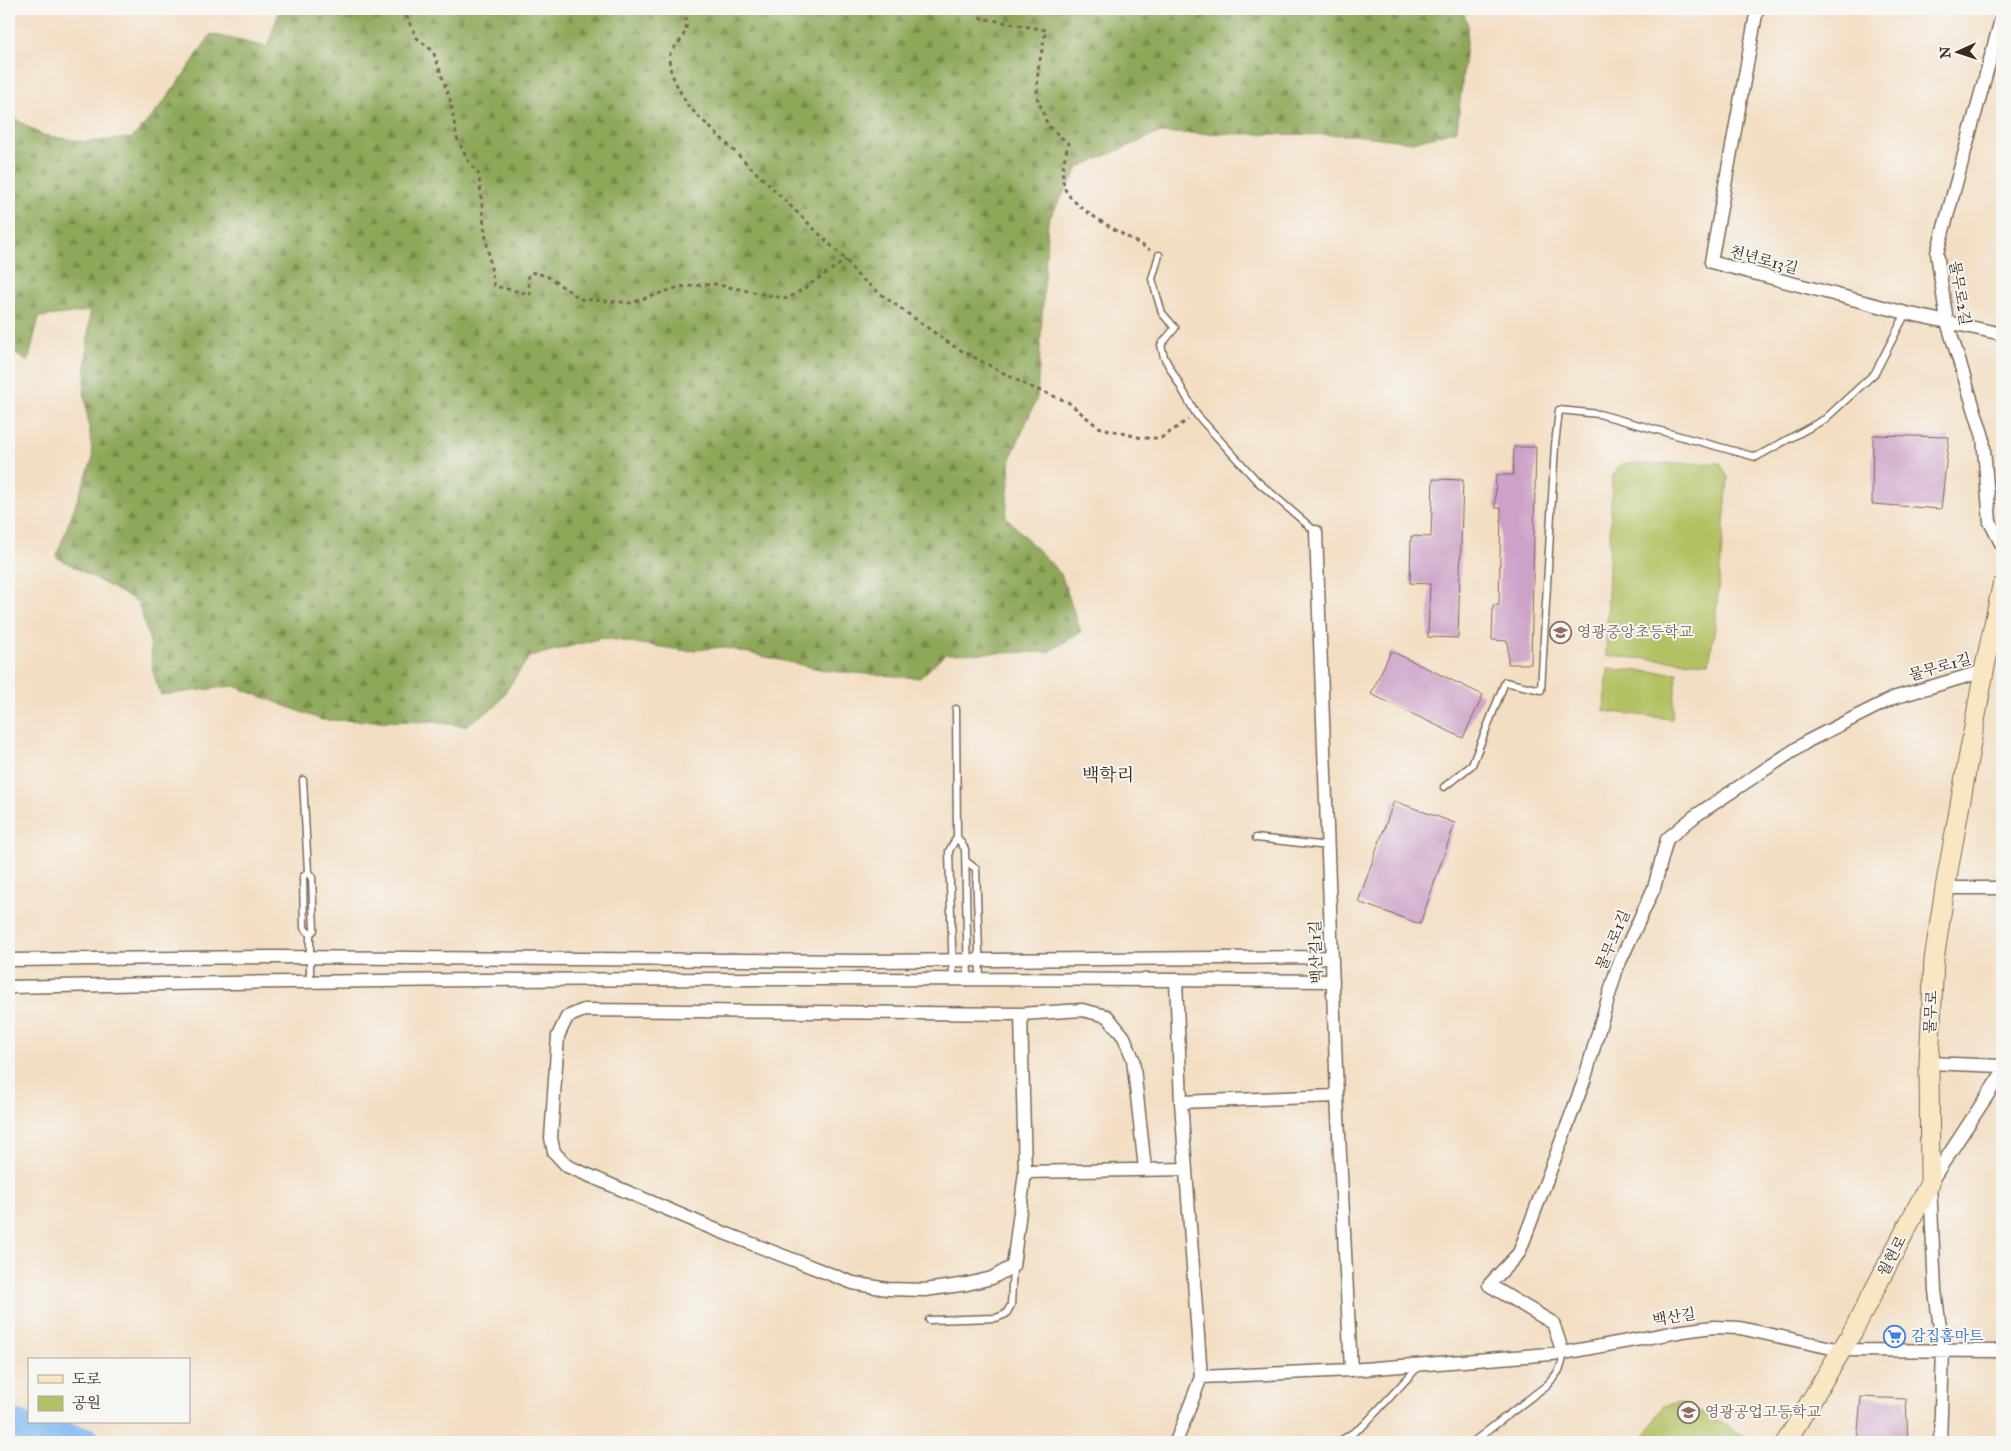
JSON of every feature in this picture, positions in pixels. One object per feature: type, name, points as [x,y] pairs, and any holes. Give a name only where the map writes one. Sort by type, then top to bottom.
[{"type":"main road","name":"물무로","points":[[1930,1183],[1928,1063],[1934,960],[1984,672],[2002,586]]},
{"type":"main road","name":"월현로","points":[[1786,1442],[1841,1350],[1930,1183]]},
{"type":"street","name":"천년로13길","points":[[1757,9],[1711,262],[1906,313],[2002,334]]},
{"type":"street","name":"물무로2길","points":[[2002,16],[1937,253],[1947,322],[1983,437],[1990,522],[2002,545]]},
{"type":"street","name":"백산길1길","points":[[1316,532],[1337,1096],[1351,1370]]},
{"type":"street","name":"물무로1길","points":[[1563,1354],[1553,1323],[1489,1285],[1519,1253],[1584,1081],[1617,968],[1654,888],[1667,839],[1695,816],[1808,741],[1892,698],[1984,672]]},
{"type":"street","points":[[1945,888],[2002,888]]},
{"type":"street","points":[[9,960],[310,957],[865,961],[1332,957]]},
{"type":"street","points":[[9,986],[310,981],[953,979],[1333,981]]},
{"type":"street","points":[[1176,980],[1180,1102],[1200,1377],[1176,1442]]},
{"type":"street","points":[[1021,1014],[1025,1172],[1013,1266],[992,1278],[925,1290],[887,1289],[854,1283],[709,1227],[567,1166],[554,1152],[551,1138],[558,1036],[567,1017],[584,1010],[1021,1014],[1082,1010],[1107,1016],[1124,1037],[1133,1059],[1145,1169]]},
{"type":"street","points":[[1928,1063],[2002,1066]]},
{"type":"street","name":"월현로","points":[[1930,1183],[2002,1073]]},
{"type":"street","points":[[1180,1102],[1337,1096]]},
{"type":"street","points":[[1025,1172],[1186,1169]]},
{"type":"street","name":"물무로","points":[[1930,1183],[1935,1291],[1943,1350],[1940,1442]]},
{"type":"street","name":"백산길","points":[[1200,1377],[1419,1366],[1563,1354],[1713,1327],[1740,1328],[1841,1350],[2002,1351]]},
{"type":"lane","points":[[1159,255],[1152,279],[1162,313],[1175,328],[1161,345],[1164,357],[1196,414],[1257,481],[1316,532]]},
{"type":"lane","points":[[1444,787],[1472,765],[1505,682],[1541,690],[1555,445],[1559,410],[1599,414],[1756,457],[1825,419],[1875,373],[1906,313]]},
{"type":"lane","points":[[953,979],[949,851],[957,837],[956,709]]},
{"type":"lane","points":[[303,780],[308,872],[312,877],[314,930],[310,934],[310,981]]},
{"type":"lane","points":[[957,837],[965,849],[974,979]]},
{"type":"lane","points":[[1256,838],[1328,846]]},
{"type":"lane","points":[[966,861],[976,869],[974,979]]},
{"type":"lane","points":[[929,1320],[996,1318],[1006,1314],[1011,1305],[1013,1266]]},
{"type":"lane","points":[[1473,1442],[1481,1439],[1558,1374],[1563,1365],[1563,1354]]},
{"type":"lane","points":[[1339,1442],[1363,1426],[1419,1366]]},
{"type":"path","points":[[407,9],[404,12],[418,38],[433,51],[450,98],[457,138],[467,160],[479,175],[484,226],[494,286],[530,294],[528,277],[532,272],[547,276],[581,299],[631,302],[679,287],[714,284],[788,299],[846,260]]},
{"type":"path","points":[[685,9],[687,28],[683,38],[670,53],[670,63],[676,82],[688,106],[846,260],[856,274],[882,295],[953,346],[1026,385],[1068,402],[1098,426],[1142,438],[1161,438],[1196,414]]},
{"type":"path","points":[[976,9],[981,18],[1046,30],[1038,70],[1037,97],[1048,126],[1069,144],[1062,161],[1065,189],[1081,209],[1159,255]]},
{"type":"green space","points":[[280,9],[1462,9],[1468,25],[1457,130],[1413,142],[1353,135],[1159,133],[1079,167],[1048,221],[1037,398],[1011,457],[1006,517],[1061,574],[1081,632],[1048,652],[945,654],[920,678],[828,671],[722,647],[687,651],[602,638],[529,657],[496,706],[465,726],[431,722],[322,720],[234,686],[161,695],[153,672],[150,641],[138,602],[56,557],[93,458],[84,390],[90,311],[39,317],[28,362],[9,349],[9,115],[42,135],[86,142],[132,138],[184,75],[211,34],[267,47]]},
{"type":"green space","points":[[1720,463],[1728,478],[1715,626],[1709,663],[1606,656],[1612,477],[1621,464]]},
{"type":"green space","points":[[1608,669],[1677,673],[1672,719],[1604,711]]},
{"type":"green space","points":[[1680,1402],[1747,1437],[1748,1442],[1641,1442],[1663,1406]]},
{"type":"building","points":[[1873,435],[1949,437],[1941,509],[1872,504]]},
{"type":"building","points":[[1514,447],[1536,447],[1531,664],[1508,664],[1508,641],[1492,640],[1493,605],[1499,605],[1501,508],[1495,508],[1496,475],[1513,475]]},
{"type":"building","points":[[1433,479],[1463,480],[1458,638],[1428,637],[1430,584],[1410,583],[1411,536],[1431,537]]},
{"type":"building","points":[[1391,651],[1483,695],[1463,738],[1371,694]]},
{"type":"building","points":[[1394,801],[1455,823],[1420,924],[1358,902]]},
{"type":"building","points":[[1861,1397],[1906,1399],[1908,1442],[1857,1442]]},
{"type":"waterway","points":[[9,1422],[30,1431],[86,1442]]},
{"type":"place","name":"영광중앙초등학교","points":[[1561,632]]},
{"type":"place","name":"감집홈마트","points":[[1895,1336]]},
{"type":"place","name":"영광공업고등학교","points":[[1689,1412]]},
{"type":"district","name":"백학리","points":[[1108,775]]}]
